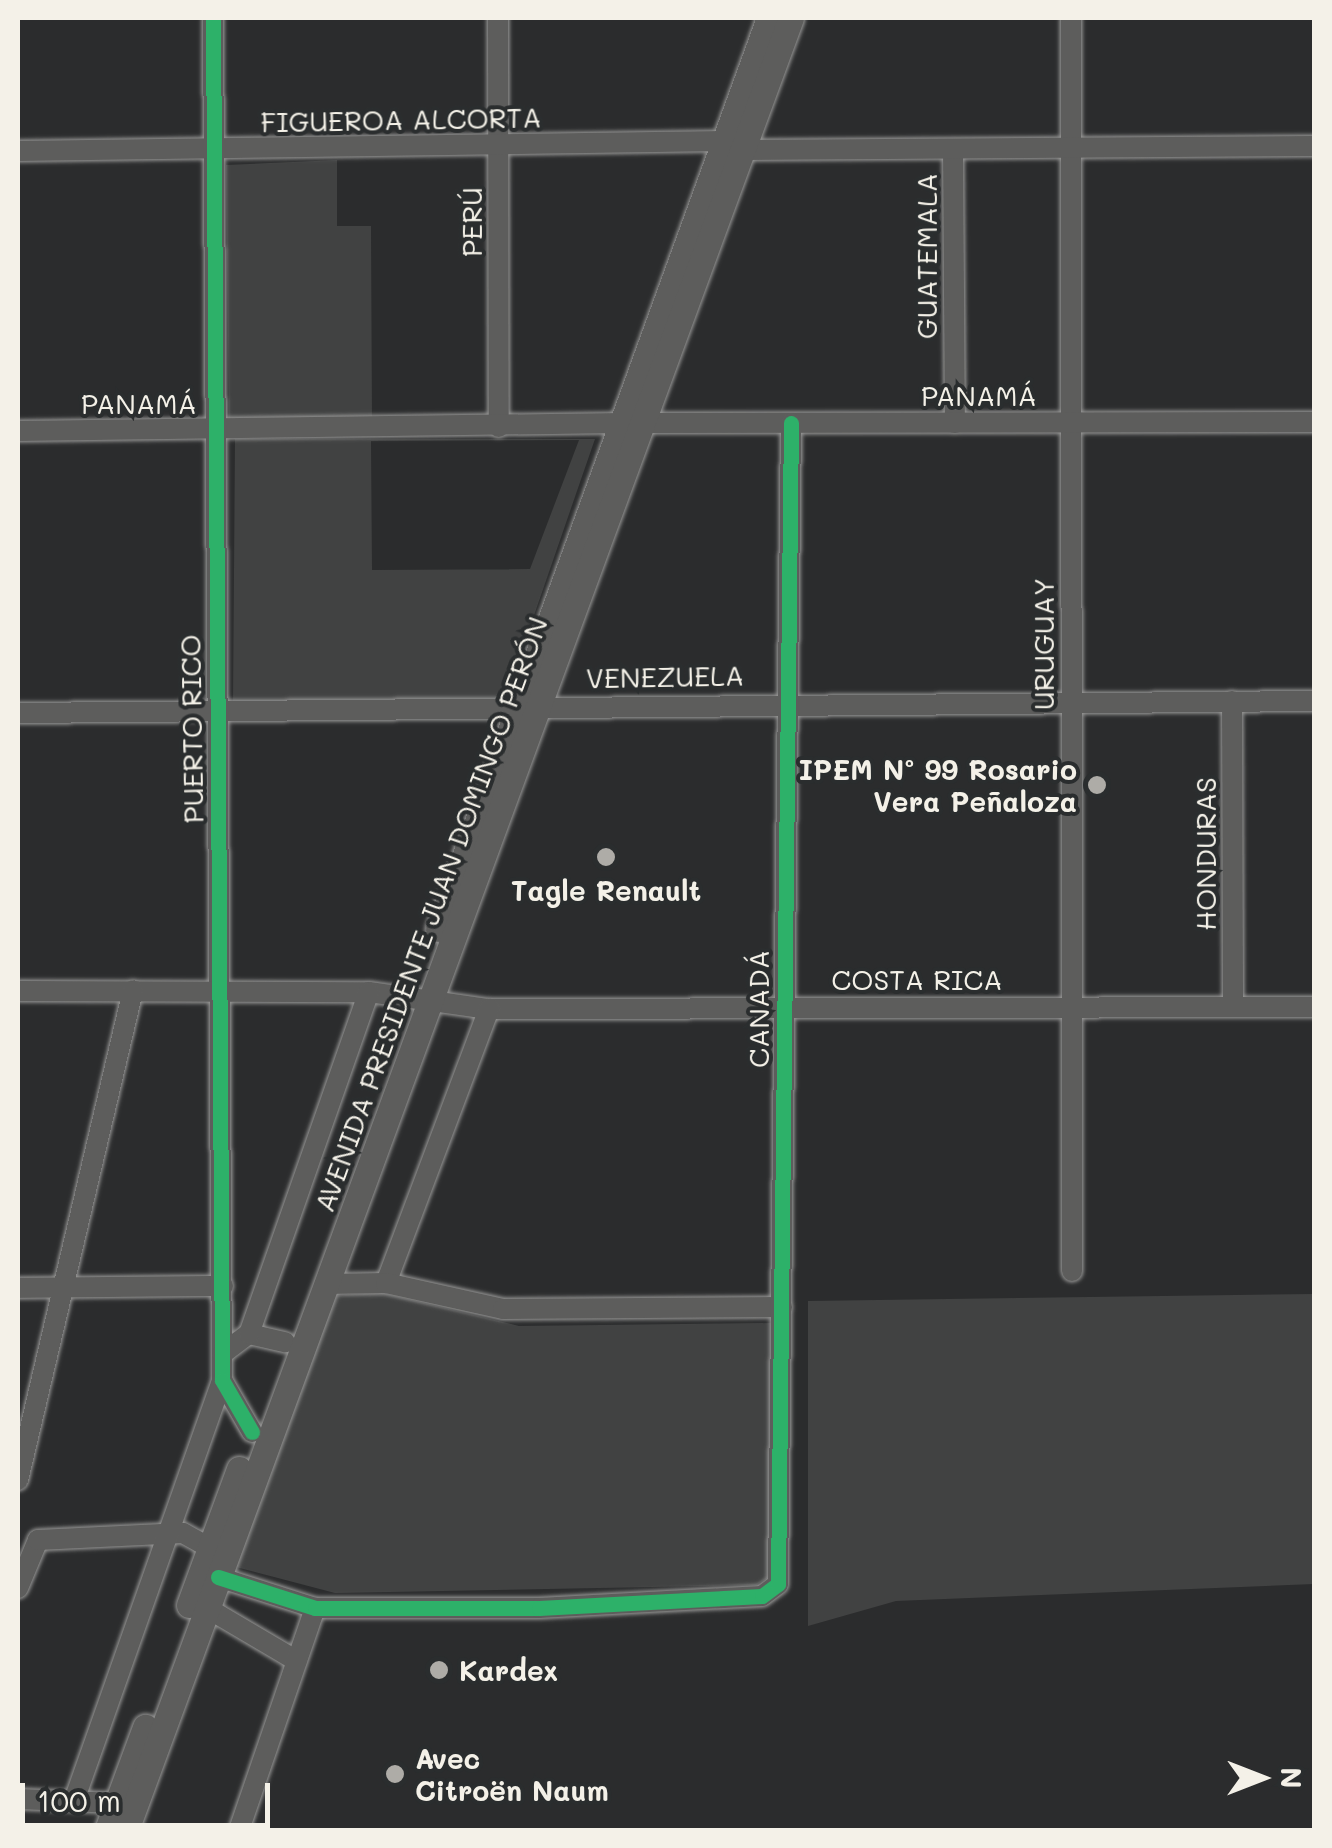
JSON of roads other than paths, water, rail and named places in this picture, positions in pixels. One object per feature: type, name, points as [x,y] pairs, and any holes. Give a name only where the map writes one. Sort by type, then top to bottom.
[{"type":"main road","name":"AVENIDA PRESIDENTE JUAN DOMINGO PERÓN","points":[[734,145],[769,18]]},
{"type":"main road","name":"AVENIDA PRESIDENTE JUAN DOMINGO PERÓN","points":[[107,1830],[285,1342],[422,997],[530,709],[734,145],[791,18]]},
{"type":"main road","name":"AVENIDA PRESIDENTE JUAN DOMINGO PERÓN","points":[[126,1830],[324,1284],[422,997]]},
{"type":"street","name":"PUERTO RICO","points":[[213,18],[222,1380],[252,1432]]},
{"type":"street","name":"PERÚ","points":[[498,18],[499,427]]},
{"type":"street","name":"URUGUAY","points":[[1071,18],[1072,1271]]},
{"type":"street","name":"FIGUEROA ALCORTA","points":[[18,151],[734,145],[1314,146]]},
{"type":"street","name":"GUATEMALA","points":[[953,148],[954,423]]},
{"type":"street","name":"PANAMÁ","points":[[18,431],[632,423],[1314,422]]},
{"type":"street","name":"CANADÁ","points":[[315,1608],[539,1608],[771,1591],[782,1574],[782,1007],[791,424]]},
{"type":"street","name":"HONDURAS","points":[[1232,700],[1233,1007]]},
{"type":"street","name":"VENEZUELA","points":[[18,713],[530,709],[786,702],[1314,701]]},
{"type":"street","points":[[18,991],[219,989],[422,997]]},
{"type":"street","points":[[18,1480],[133,990]]},
{"type":"street","points":[[222,1354],[248,1334],[369,992]]},
{"type":"street","name":"COSTA RICA","points":[[422,997],[459,1008],[489,1009],[1314,1006]]},
{"type":"street","points":[[386,1283],[489,1009]]},
{"type":"street","points":[[324,1284],[386,1283],[503,1308],[782,1308]]},
{"type":"street","points":[[18,1288],[223,1286]]},
{"type":"street","points":[[248,1334],[285,1342]]},
{"type":"street","points":[[74,1798],[222,1380]]},
{"type":"street","points":[[18,1525],[35,1541],[166,1534],[210,1548]]},
{"type":"street","points":[[18,1588],[35,1541]]},
{"type":"street","points":[[218,1577],[315,1608],[238,1830]]},
{"type":"street","points":[[207,1608],[297,1661]]},
{"type":"street","points":[[18,1798],[117,1803]]},
{"type":"place","name":"IPEM Nº 99 Rosario Vera Peñaloza","points":[[1097,785]]},
{"type":"place","name":"Tagle Renault","points":[[606,857]]},
{"type":"place","name":"Kardex","points":[[439,1670]]},
{"type":"place","name":"Avec Citroën Naum","points":[[395,1774]]}]
